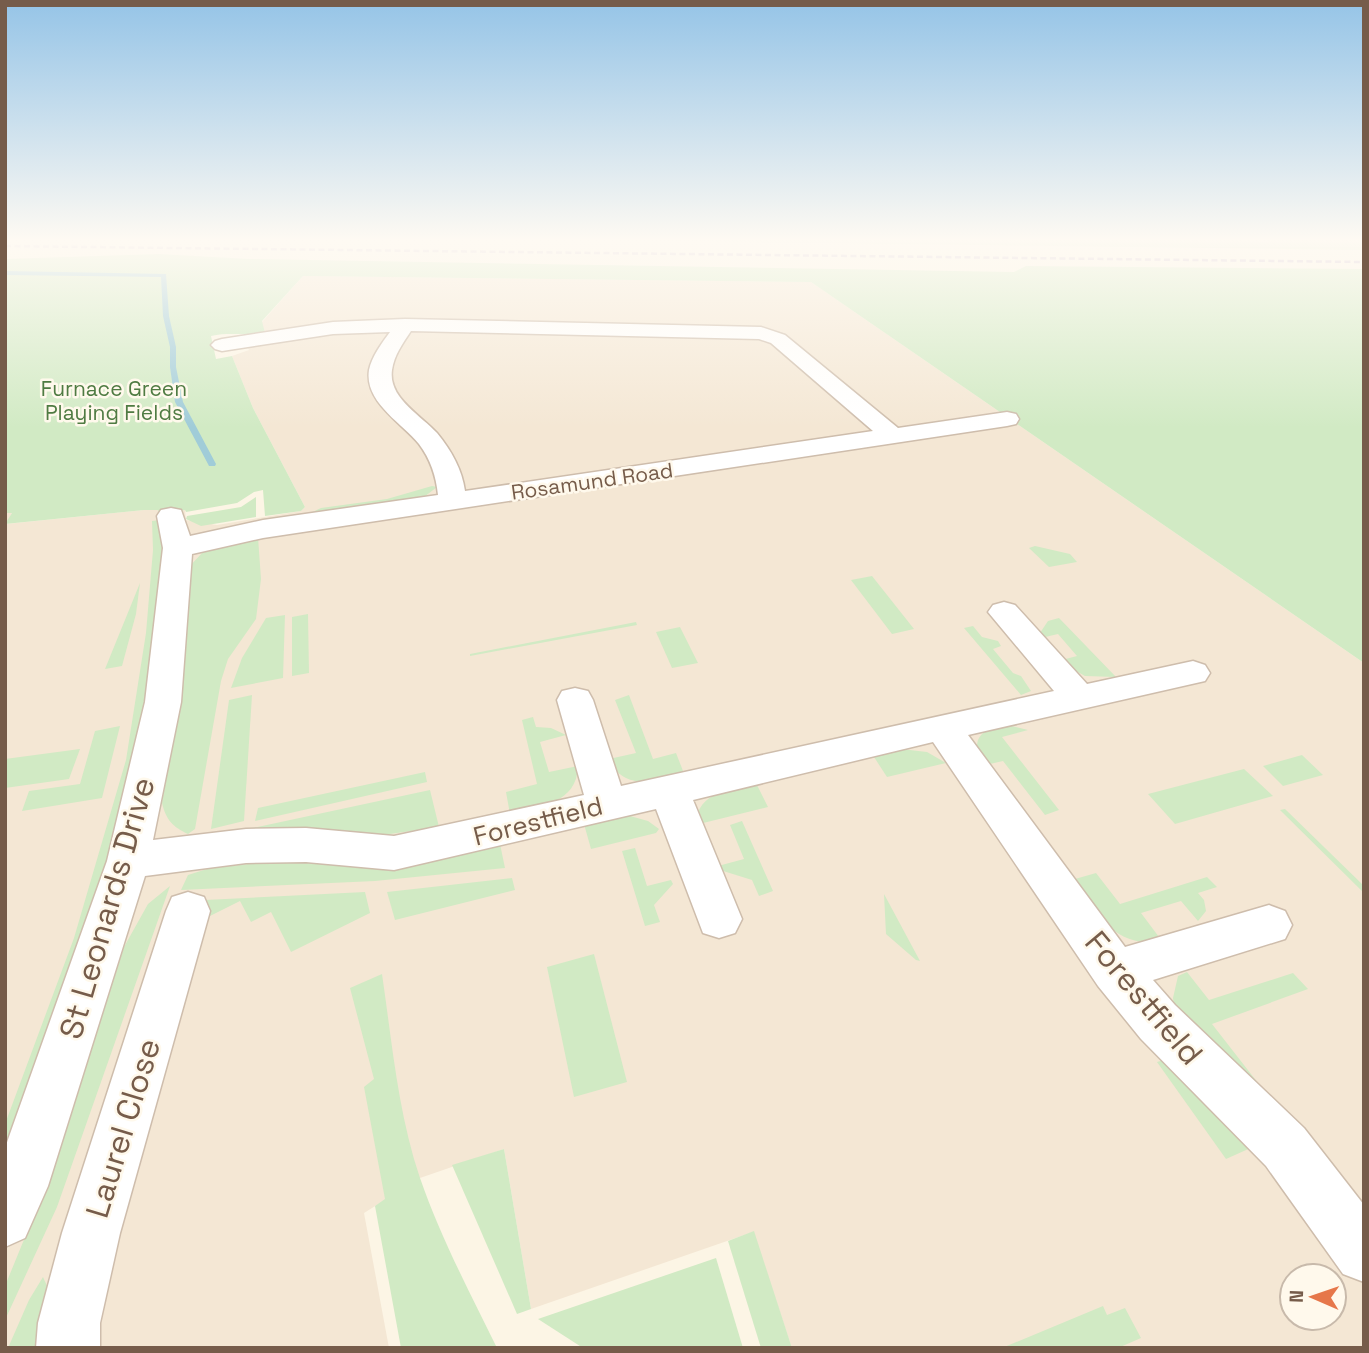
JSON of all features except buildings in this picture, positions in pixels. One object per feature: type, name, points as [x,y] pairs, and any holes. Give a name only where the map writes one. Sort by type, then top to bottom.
[{"type":"street","points":[[405,325],[383,358],[380,380],[390,402],[442,458],[450,478],[452,502]]},
{"type":"street","points":[[222,345],[333,328],[405,325],[761,333],[778,339],[796,353],[894,437]]},
{"type":"street","name":"Rosamund Road","points":[[174,532],[263,528],[1007,419]]},
{"type":"street","name":"St Leonards Drive","points":[[5,1218],[20,1186],[128,861],[163,702],[174,532]]},
{"type":"street","points":[[1004,612],[1079,697]]},
{"type":"street","name":"Forestfield","points":[[128,861],[246,846],[306,845],[394,853],[447,843],[942,727],[1193,673]]},
{"type":"street","points":[[575,700],[607,804]]},
{"type":"street","name":"Forestfield","points":[[942,727],[1115,971],[1158,1022],[1285,1147],[1364,1254]]},
{"type":"street","points":[[668,790],[719,919]]},
{"type":"street","name":"Laurel Close","points":[[68,1348],[69,1323],[91,1233],[188,911]]},
{"type":"street","points":[[1115,971],[1269,925]]},
{"type":"shaded area","points":[[281,301],[839,301],[1364,663],[1364,1348],[792,1348],[753,1232],[531,1309],[504,1149],[420,1178],[364,1213],[389,1348],[5,1348],[5,513],[12,513],[6,524],[144,510],[158,510],[160,515],[185,510],[186,520],[217,525],[301,511],[305,507],[253,408],[232,356],[249,350],[244,336],[262,322]]},
{"type":"green space","name":"Furnace Green Playing Fields","points":[[5,301],[280,301],[262,321],[265,333],[211,336],[216,359],[232,356],[253,408],[305,507],[301,511],[265,516],[263,490],[254,492],[237,503],[160,515],[158,510],[144,510],[5,524],[12,513],[5,513]]},
{"type":"green space","points":[[839,301],[1364,301],[1364,663]]},
{"type":"green space","points":[[432,486],[437,487],[424,497],[306,515],[321,508],[387,499]]},
{"type":"green space","points":[[256,497],[256,517],[201,526],[186,519],[187,516],[241,507]]},
{"type":"green space","points":[[159,520],[163,548],[150,689],[114,854],[5,1164],[5,1124],[74,938],[126,760],[146,633],[153,550],[152,521]]},
{"type":"green space","points":[[258,537],[261,579],[256,619],[228,659],[221,681],[195,829],[188,834],[171,822],[162,803],[178,711],[189,567],[202,553]]},
{"type":"green space","points":[[1035,546],[1070,554],[1077,562],[1049,567],[1029,548]]},
{"type":"green space","points":[[872,576],[914,629],[892,634],[851,580]]},
{"type":"green space","points":[[140,583],[136,614],[122,666],[105,669]]},
{"type":"green space","points":[[308,614],[309,673],[292,676],[292,617]]},
{"type":"green space","points":[[285,615],[283,678],[231,688],[242,658],[266,618]]},
{"type":"green space","points":[[1059,618],[1116,677],[1085,676],[1058,661],[1077,656],[1058,634],[1041,638],[1040,633],[1048,621]]},
{"type":"green space","points":[[636,622],[637,625],[470,656],[470,654]]},
{"type":"green space","points":[[973,626],[982,637],[998,641],[1001,646],[993,649],[1013,673],[1021,676],[1031,691],[1021,695],[964,628]]},
{"type":"green space","points":[[680,627],[698,663],[672,668],[656,632]]},
{"type":"green space","points":[[252,695],[244,821],[211,829],[229,700]]},
{"type":"green space","points":[[629,695],[653,759],[676,753],[685,776],[642,782],[623,776],[615,769],[609,759],[636,753],[615,700]]},
{"type":"green space","points":[[533,717],[536,727],[551,728],[566,735],[540,742],[549,772],[578,766],[576,779],[564,796],[555,801],[510,814],[506,792],[537,784],[522,720]]},
{"type":"green space","points":[[1003,724],[1028,730],[1002,737],[1059,810],[1045,815],[1003,761],[981,766],[977,749],[979,738]]},
{"type":"green space","points":[[120,726],[102,798],[22,811],[29,791],[80,784],[95,731]]},
{"type":"green space","points":[[80,749],[69,779],[5,788],[5,759]]},
{"type":"green space","points":[[901,749],[927,752],[946,763],[887,777],[874,757]]},
{"type":"green space","points":[[1302,755],[1323,775],[1283,786],[1263,766]]},
{"type":"green space","points":[[1244,769],[1273,796],[1175,824],[1148,794]]},
{"type":"green space","points":[[425,772],[427,782],[255,821],[258,808]]},
{"type":"green space","points":[[757,785],[768,807],[695,825],[702,805],[709,799],[726,791]]},
{"type":"green space","points":[[430,790],[439,827],[383,835],[337,831],[251,837],[253,828]]},
{"type":"green space","points":[[1285,809],[1364,886],[1364,893],[1280,810]]},
{"type":"green space","points":[[630,816],[648,821],[659,829],[656,833],[591,849],[584,824]]},
{"type":"green space","points":[[742,821],[773,891],[759,896],[752,880],[720,870],[718,866],[744,859],[730,825]]},
{"type":"green space","points":[[500,844],[505,868],[375,881],[181,890],[188,875],[207,869],[306,857],[386,868],[414,866]]},
{"type":"green space","points":[[635,848],[647,886],[671,880],[673,884],[654,905],[660,922],[645,926],[622,851]]},
{"type":"green space","points":[[1096,873],[1120,904],[1207,877],[1217,887],[1198,893],[1204,900],[1206,911],[1198,921],[1181,901],[1141,913],[1162,941],[1146,942],[1132,940],[1108,926],[1068,881]]},
{"type":"green space","points":[[512,878],[515,890],[395,920],[387,892]]},
{"type":"green space","points":[[170,886],[57,1207],[5,1320],[5,1286],[55,1164],[124,947],[148,904]]},
{"type":"green space","points":[[365,892],[370,913],[291,952],[271,912],[251,922],[240,901],[202,920],[205,900]]},
{"type":"green space","points":[[884,894],[920,961],[886,934]]},
{"type":"green space","points":[[594,954],[627,1082],[574,1097],[547,967]]},
{"type":"green space","points":[[1187,972],[1209,1000],[1293,973],[1308,989],[1212,1024],[1297,1133],[1175,1014],[1173,998],[1178,976]]},
{"type":"green space","points":[[382,974],[401,1103],[412,1153],[446,1243],[497,1348],[401,1348],[375,1206],[385,1199],[364,1087],[374,1079],[350,988]]},
{"type":"green space","points":[[1167,1059],[1255,1146],[1226,1159],[1157,1062]]},
{"type":"green space","points":[[504,1149],[531,1309],[517,1314],[452,1165]]},
{"type":"green space","points":[[754,1231],[792,1348],[761,1348],[728,1241]]},
{"type":"green space","points":[[716,1258],[743,1348],[583,1348],[538,1319]]},
{"type":"green space","points":[[43,1277],[47,1286],[36,1348],[8,1348],[29,1300]]},
{"type":"green space","points":[[1103,1306],[1107,1315],[1125,1308],[1141,1338],[1118,1348],[1002,1348]]},
{"type":"waterway","points":[[165,301],[179,402],[212,464]]}]
